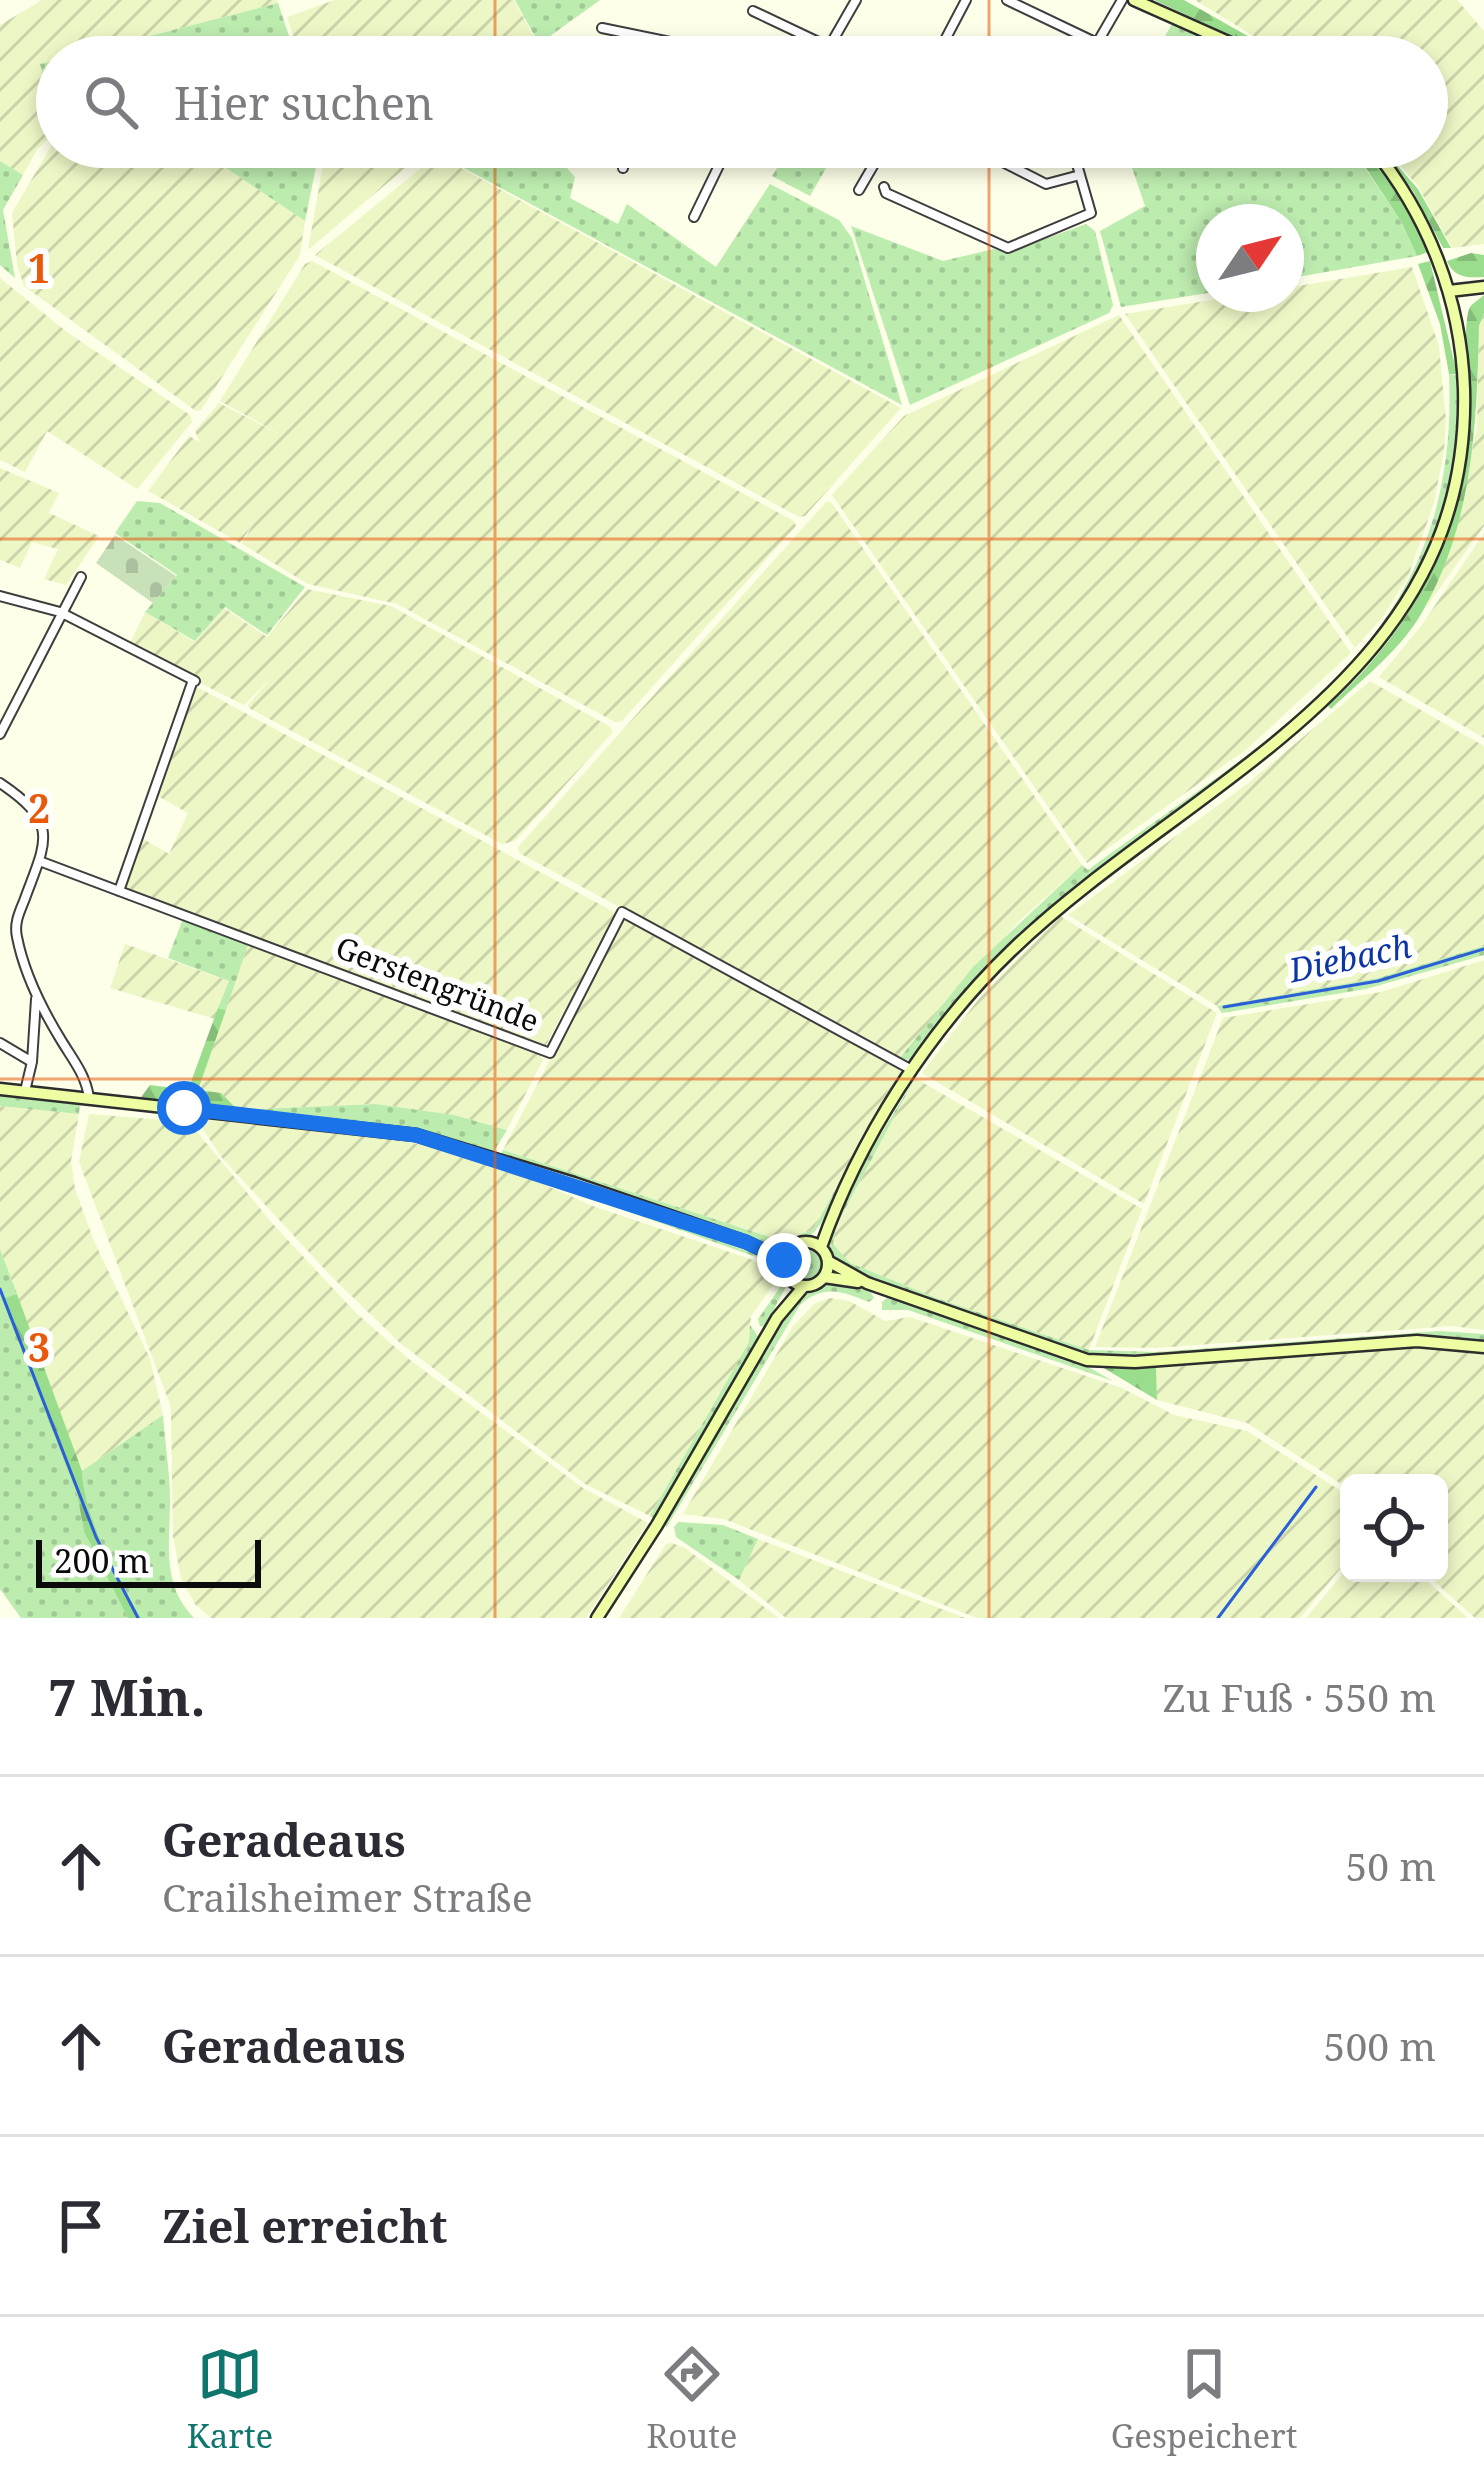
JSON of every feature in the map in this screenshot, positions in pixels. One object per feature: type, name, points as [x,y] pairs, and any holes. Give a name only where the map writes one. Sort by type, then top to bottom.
[{"type":"main road","points":[[1134,0],[1215,36]]},
{"type":"main road","points":[[0,1089],[416,1135],[787,1255],[815,1244],[912,1070],[956,1013],[1023,940],[1104,871],[1300,725],[1356,671],[1414,591],[1438,541],[1460,455],[1463,373],[1440,264],[1388,168]]},
{"type":"main road","points":[[1449,291],[1484,287]]},
{"type":"main road","points":[[815,1244],[828,1261],[867,1283],[1062,1353],[1108,1362],[1417,1341],[1484,1347]]},
{"type":"main road","points":[[777,1318],[790,1279],[787,1255]]},
{"type":"main road","points":[[824,1276],[828,1261]]},
{"type":"main road","points":[[596,1618],[657,1525],[777,1318],[804,1286],[824,1276],[867,1283]]},
{"type":"main road","points":[[790,1279],[804,1286]]},
{"type":"street","points":[[835,36],[856,0]]},
{"type":"street","points":[[949,36],[966,0]]},
{"type":"street","points":[[1007,0],[1082,36]]},
{"type":"street","points":[[1100,36],[1121,0]]},
{"type":"street","points":[[754,10],[808,36]]},
{"type":"street","points":[[602,28],[635,36]]},
{"type":"street","points":[[694,217],[718,168]]},
{"type":"street","points":[[859,190],[872,168]]},
{"type":"street","points":[[1014,168],[1046,184],[1080,175]]},
{"type":"street","points":[[884,187],[886,193],[1008,248],[1091,213],[1078,168]]},
{"type":"street","points":[[0,734],[81,577]]},
{"type":"street","points":[[0,596],[60,612],[194,681],[118,891]]},
{"type":"street","points":[[0,783],[37,812],[43,829],[42,862],[26,893],[15,933],[37,996],[84,1075],[89,1098]]},
{"type":"street","name":"Gerstengründe","points":[[42,862],[550,1054],[622,912],[912,1070]]},
{"type":"street","points":[[25,1091],[37,996]]},
{"type":"street","points":[[0,1043],[32,1062]]},
{"type":"green space","points":[[42,0],[278,3],[150,36],[36,36],[36,152],[23,175],[0,161],[0,25]]},
{"type":"green space","points":[[335,0],[514,0],[533,36],[293,36],[287,17]]},
{"type":"green space","points":[[515,0],[600,0],[550,36],[535,36]]},
{"type":"green space","points":[[1154,0],[1184,0],[1248,36],[1231,36]]},
{"type":"green space","points":[[1195,0],[1457,0],[1484,31],[1484,244],[1452,248],[1403,168],[1448,168],[1448,36],[1254,36]]},
{"type":"green space","points":[[278,3],[289,36],[150,36]]},
{"type":"green space","points":[[1172,24],[1202,36],[1165,36]]},
{"type":"green space","points":[[0,161],[23,175],[3,210],[15,278],[0,265]]},
{"type":"green space","points":[[38,168],[226,168],[305,221],[300,255],[201,410],[196,411],[24,286],[12,213]]},
{"type":"green space","points":[[226,168],[316,168],[305,221]]},
{"type":"green space","points":[[322,168],[405,168],[308,250]]},
{"type":"green space","points":[[421,168],[461,168],[901,408],[805,516],[799,517],[315,255]]},
{"type":"green space","points":[[464,168],[567,168],[575,177],[570,198],[618,224],[627,204],[716,267],[770,184],[839,220],[852,238],[902,405]]},
{"type":"green space","points":[[777,168],[826,168],[810,196],[772,176]]},
{"type":"green space","points":[[1132,168],[1365,168],[1402,223],[1417,256],[1304,276],[1304,204],[1196,204],[1196,295],[1121,307],[1100,231],[1145,206]]},
{"type":"green space","points":[[1366,168],[1384,171],[1428,252],[1417,256],[1402,223]]},
{"type":"green space","points":[[1396,168],[1418,189],[1451,248],[1443,248]]},
{"type":"green space","points":[[1086,224],[1095,231],[1113,305],[1109,313],[910,405],[851,226],[943,261],[994,249],[1006,253]]},
{"type":"green space","points":[[1471,253],[1484,255],[1484,277],[1458,274],[1447,261]]},
{"type":"green space","points":[[312,261],[794,521],[796,526],[622,721],[615,722],[397,604],[308,584],[242,544],[253,524],[240,543],[148,491],[189,436],[200,442],[195,431],[219,403],[285,437],[220,401],[305,264]]},
{"type":"green space","points":[[1430,261],[1457,374],[1449,374],[1440,324],[1418,264]]},
{"type":"green space","points":[[1412,267],[1439,346],[1446,420],[1434,503],[1408,577],[1382,618],[1355,648],[1125,314],[1196,302],[1196,312],[1304,312],[1304,285]]},
{"type":"green space","points":[[0,278],[67,332],[190,415],[192,422],[137,489],[47,431],[25,472],[0,460]]},
{"type":"green space","points":[[1484,295],[1469,470],[1441,574],[1406,636],[1331,709],[1328,706],[1407,615],[1443,544],[1465,467],[1467,316]]},
{"type":"green space","points":[[1484,313],[1484,526],[1425,609],[1450,547],[1477,428],[1479,326]]},
{"type":"green space","points":[[1119,315],[1351,653],[1247,749],[1087,863],[832,495],[904,416]]},
{"type":"green space","points":[[1449,374],[1458,375],[1453,471],[1426,553],[1383,626],[1346,668],[1390,612],[1424,545],[1445,467]]},
{"type":"green space","points":[[0,468],[59,493],[49,513],[99,536],[66,585],[44,579],[58,549],[32,542],[20,568],[0,560]]},
{"type":"green space","points":[[137,501],[160,503],[305,587],[267,635],[225,607],[195,641],[145,612],[177,575],[115,533]]},
{"type":"green space","points":[[826,502],[831,502],[1082,865],[1018,922],[900,1058],[519,853],[518,847]]},
{"type":"green space","points":[[1484,533],[1484,738],[1379,677],[1421,626]]},
{"type":"green space","points":[[115,535],[176,576],[153,603],[96,563]]},
{"type":"green space","points":[[307,589],[391,606],[613,732],[515,841],[502,844],[249,708],[272,677],[244,705],[128,647],[145,612],[195,642],[224,608],[267,637]]},
{"type":"green space","points":[[1343,671],[1261,748],[1029,928],[915,1061],[900,1058],[973,967],[1082,865],[1088,870],[1288,722]]},
{"type":"green space","points":[[1370,681],[1484,746],[1484,946],[1378,978],[1217,1006],[1068,915],[1247,784]]},
{"type":"green space","points":[[197,687],[616,913],[545,1047],[122,890],[140,837],[169,854],[188,813],[156,795]]},
{"type":"green space","points":[[184,916],[249,942],[226,1010],[218,1008],[229,981],[168,958]]},
{"type":"green space","points":[[1060,916],[1217,1013],[1144,1204],[922,1073],[981,996]]},
{"type":"green space","points":[[626,919],[898,1066],[900,1072],[813,1230],[782,1241],[503,1150]]},
{"type":"green space","points":[[249,942],[540,1055],[543,1060],[507,1130],[454,1115],[376,1104],[238,1110],[221,1093],[197,1091]]},
{"type":"green space","points":[[125,944],[229,981],[215,1019],[110,988]]},
{"type":"green space","points":[[1484,946],[1484,955],[1366,989],[1222,1013],[1217,1006],[1378,978]]},
{"type":"green space","points":[[1484,960],[1484,1330],[1452,1326],[1156,1348],[1095,1347],[1223,1018],[1381,992]]},
{"type":"green space","points":[[218,1008],[226,1010],[198,1090],[221,1093],[238,1110],[139,1100],[150,1085],[188,1090]]},
{"type":"green space","points":[[900,1072],[903,1076],[831,1208],[812,1234],[792,1243],[765,1242],[501,1154],[503,1150],[782,1241],[813,1230]]},
{"type":"green space","points":[[915,1078],[1142,1209],[1089,1350],[939,1299],[837,1254],[832,1244],[836,1226]]},
{"type":"green space","points":[[915,1078],[836,1226],[833,1244],[850,1263],[1089,1350],[1156,1352],[1439,1331],[1484,1334],[1484,1342],[1444,1336],[1151,1357],[1075,1352],[865,1278],[833,1261],[828,1236]]},
{"type":"green space","points":[[0,1095],[80,1103],[79,1114],[0,1106]]},
{"type":"green space","points":[[376,1104],[454,1115],[507,1130],[494,1151],[417,1129],[238,1110]]},
{"type":"green space","points":[[0,1106],[79,1114],[71,1161],[75,1189],[94,1241],[150,1359],[163,1415],[82,1471],[0,1249]]},
{"type":"green space","points":[[89,1114],[189,1122],[272,1223],[356,1313],[410,1360],[583,1488],[648,1523],[586,1618],[211,1618],[195,1604],[181,1579],[173,1536],[171,1407],[79,1162]]},
{"type":"green space","points":[[195,1117],[440,1149],[504,1167],[593,1206],[753,1260],[764,1268],[773,1285],[751,1316],[749,1342],[650,1516],[585,1484],[400,1343],[222,1158]]},
{"type":"green space","points":[[569,1186],[777,1262],[786,1286],[765,1327],[758,1319],[779,1289],[779,1278],[765,1260],[570,1191]]},
{"type":"green space","points":[[807,1246],[820,1251],[825,1264],[820,1277],[807,1282],[794,1277],[789,1264],[794,1251]]},
{"type":"green space","points":[[0,1249],[17,1294],[3,1300],[77,1494],[84,1532],[128,1618],[21,1618],[0,1589]]},
{"type":"green space","points":[[830,1279],[870,1291],[874,1298],[869,1302],[825,1292],[800,1305],[666,1528],[787,1310],[802,1291]]},
{"type":"green space","points":[[17,1294],[82,1471],[96,1528],[141,1618],[128,1618],[84,1532],[77,1494],[2,1299]]},
{"type":"green space","points":[[888,1297],[1081,1363],[1113,1381],[908,1310],[882,1310]]},
{"type":"green space","points":[[829,1298],[849,1301],[885,1321],[910,1317],[1122,1388],[1174,1415],[1247,1431],[1340,1490],[1340,1569],[1300,1618],[977,1618],[724,1519],[683,1514],[793,1326],[814,1304]]},
{"type":"green space","points":[[750,1325],[759,1338],[758,1346],[656,1519],[650,1516],[749,1342]]},
{"type":"green space","points":[[1417,1348],[1484,1354],[1484,1618],[1475,1618],[1435,1582],[1448,1582],[1448,1474],[1340,1474],[1340,1483],[1247,1423],[1157,1400],[1156,1367]]},
{"type":"green space","points":[[1102,1367],[1156,1367],[1157,1400]]},
{"type":"green space","points":[[163,1415],[172,1577],[194,1618],[141,1618],[104,1547],[84,1490],[82,1471]]},
{"type":"green space","points":[[678,1522],[723,1525],[758,1539],[739,1580],[676,1537]]},
{"type":"green space","points":[[758,1539],[965,1618],[786,1618],[739,1580]]},
{"type":"green space","points":[[672,1543],[779,1618],[619,1618],[666,1544]]},
{"type":"green space","points":[[1340,1577],[1340,1582],[1428,1582],[1468,1618],[1306,1618]]},
{"type":"waterway","name":"Diebach","points":[[1224,1007],[1378,981],[1484,949]]},
{"type":"waterway","points":[[0,1289],[96,1537],[138,1618]]},
{"type":"waterway","points":[[1218,1618],[1316,1487]]},
{"type":"route","points":[[184,1108],[448,1142],[746,1242],[784,1260]]}]
